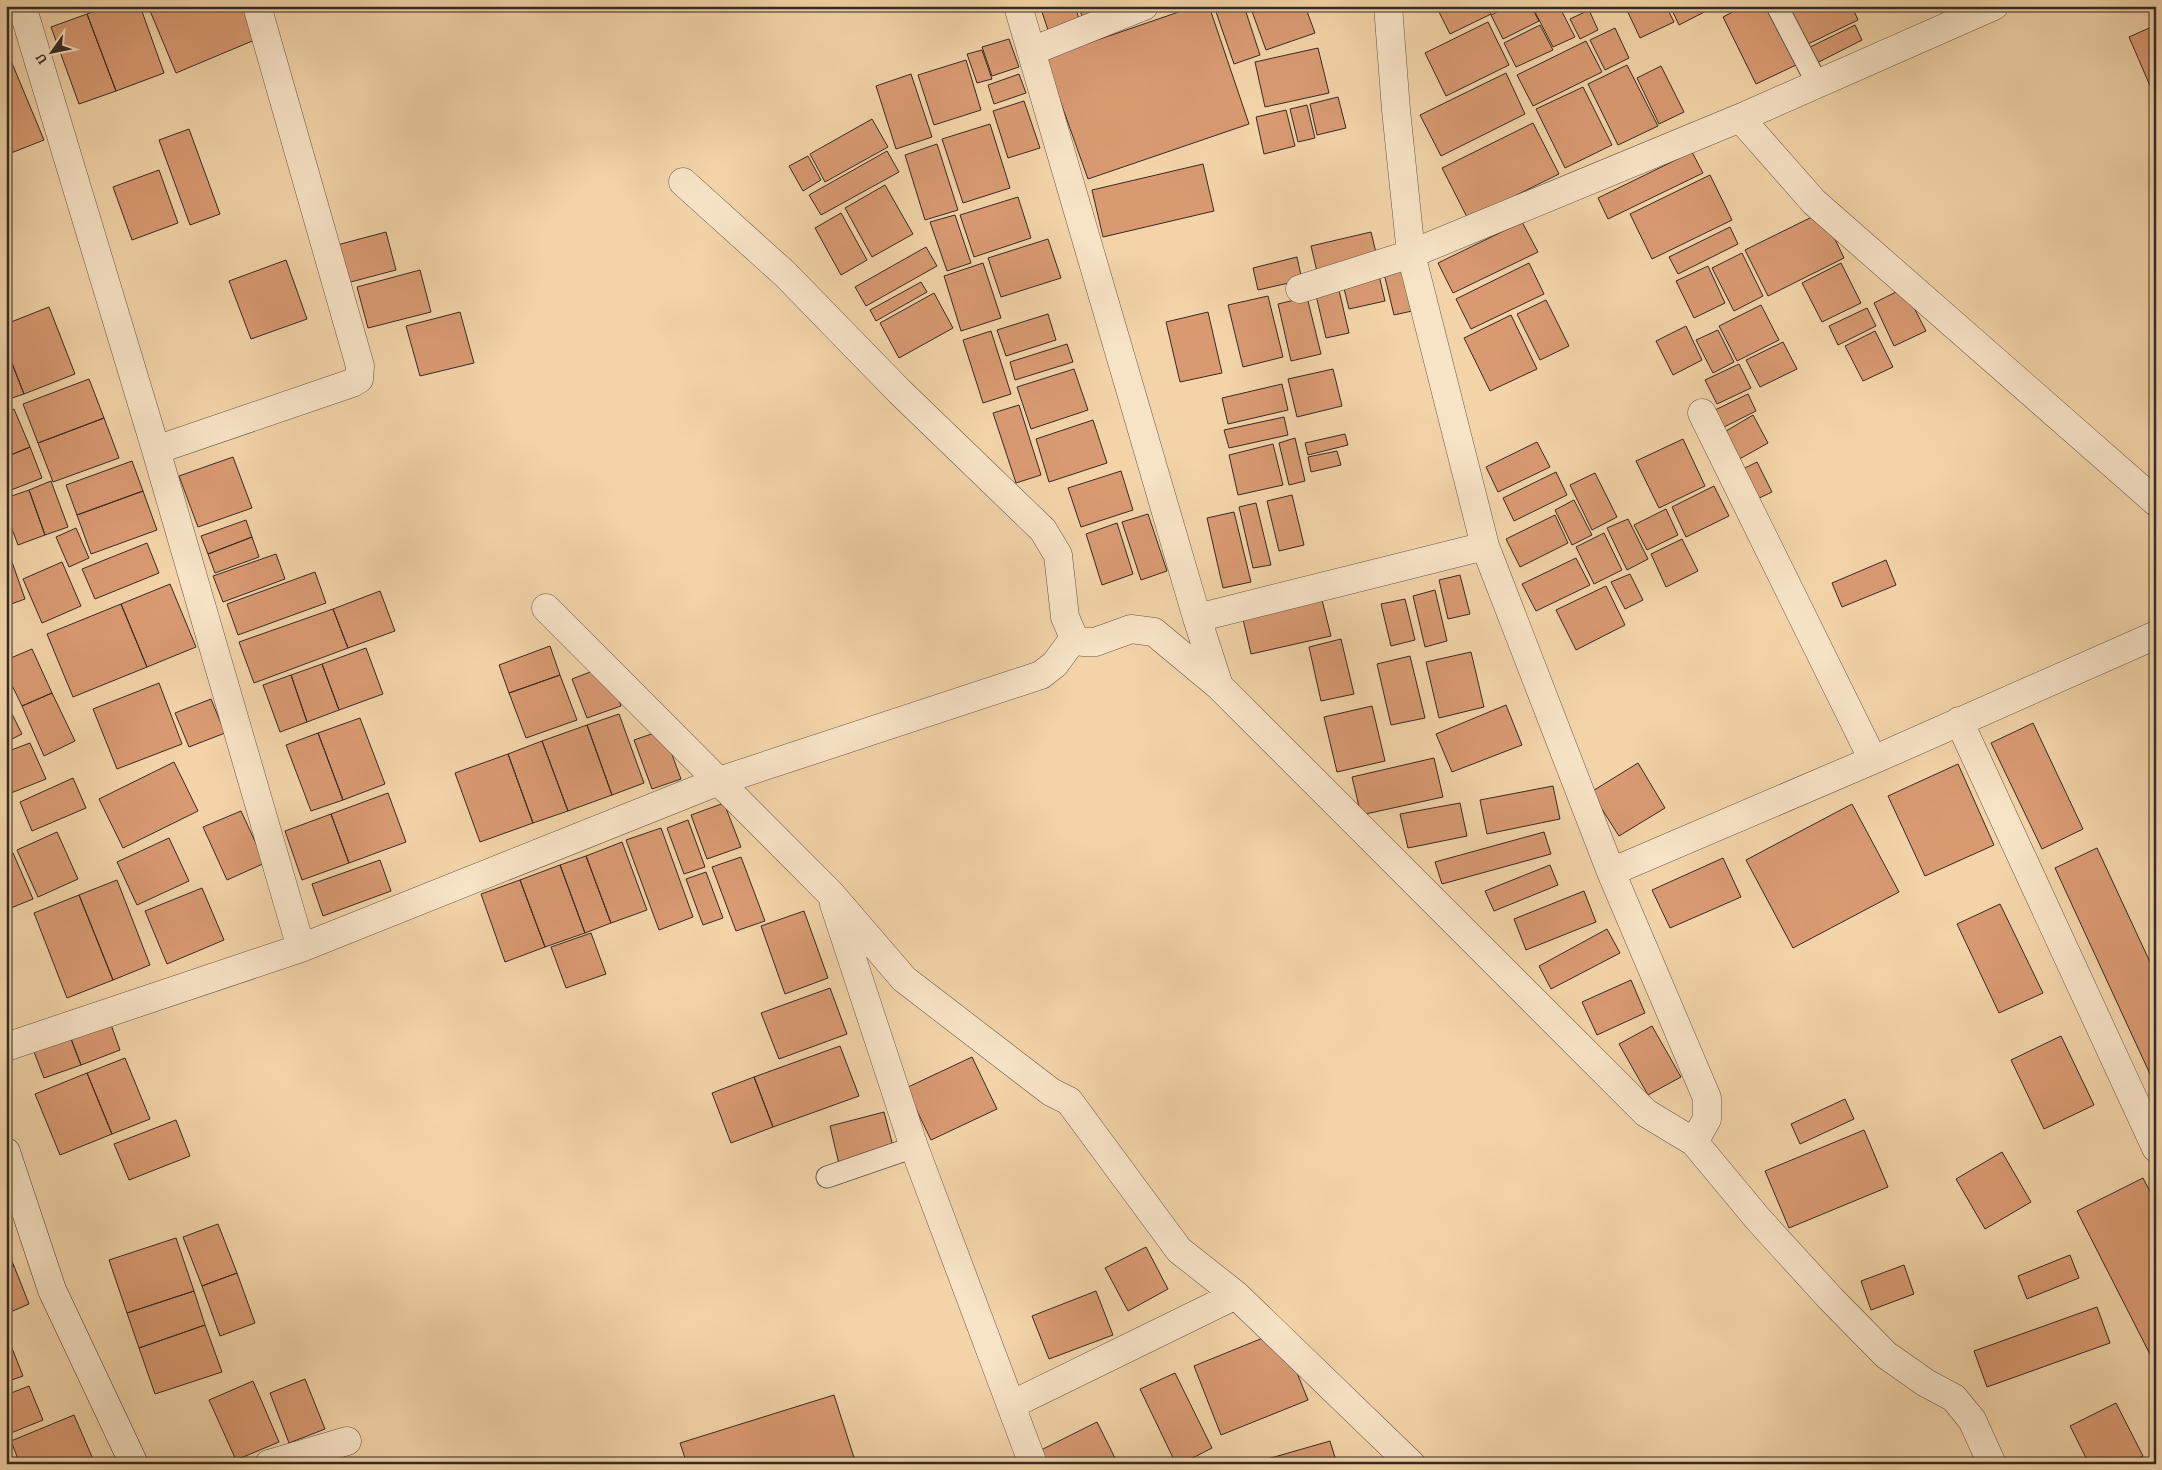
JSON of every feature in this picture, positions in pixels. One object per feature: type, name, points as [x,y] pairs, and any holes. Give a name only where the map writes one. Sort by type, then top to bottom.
[{"type":"street","points":[[22,6],[156,450],[301,948]]},
{"type":"street","points":[[156,450],[359,379],[360,366],[258,6]]},
{"type":"street","points":[[1018,6],[1197,618],[1219,686]]},
{"type":"street","points":[[1032,51],[1144,6]]},
{"type":"street","points":[[1388,6],[1396,110],[1411,254],[1485,546],[1612,872],[1707,1098],[1707,1119],[1694,1142]]},
{"type":"street","points":[[1300,289],[1411,254],[1740,118],[1986,8]]},
{"type":"street","points":[[1740,118],[1814,202],[2156,502]]},
{"type":"street","points":[[682,182],[785,274],[900,392],[1043,530],[1058,555],[1065,617],[1074,638],[1082,642],[1096,642],[1131,629],[1154,632],[1219,686],[1646,1113],[1694,1142],[1758,1219],[1818,1285],[1886,1355],[1926,1384],[1954,1398],[1972,1420],[1992,1464]]},
{"type":"street","points":[[1702,413],[1873,760]]},
{"type":"street","points":[[1197,618],[1485,546]]},
{"type":"street","points":[[546,608],[830,893],[904,979],[1051,1092],[1069,1101],[1178,1250],[1236,1295],[1406,1461]]},
{"type":"street","points":[[1612,872],[1873,760],[2156,635]]},
{"type":"street","points":[[6,1046],[301,948],[719,781],[1041,675],[1055,664],[1074,638]]},
{"type":"street","points":[[1958,721],[2156,1148]]},
{"type":"street","points":[[830,893],[914,1147],[1032,1464]]},
{"type":"street","points":[[6,1152],[52,1290],[134,1464]]},
{"type":"street","points":[[1011,1405],[1236,1295]]},
{"type":"street","points":[[269,1464],[347,1442]]},
{"type":"lane","points":[[1777,6],[1817,83]]},
{"type":"lane","points":[[827,1177],[914,1147]]},
{"type":"building","points":[[107,6],[140,6],[164,73],[116,91],[87,14]]},
{"type":"building","points":[[148,6],[244,6],[257,39],[176,73]]},
{"type":"building","points":[[1040,6],[1075,6],[1079,19],[1048,30]]},
{"type":"building","points":[[1078,6],[1126,6],[1084,21]]},
{"type":"building","points":[[1196,6],[1209,6],[1249,124],[1088,179],[1045,58]]},
{"type":"building","points":[[1214,6],[1244,6],[1260,55],[1234,64]]},
{"type":"building","points":[[1250,6],[1305,6],[1315,33],[1266,50]]},
{"type":"building","points":[[1436,6],[1487,6],[1491,14],[1450,34]]},
{"type":"building","points":[[1509,6],[1531,6],[1539,21],[1503,39],[1491,15]]},
{"type":"building","points":[[1547,6],[1559,6],[1575,37],[1553,47],[1535,12]]},
{"type":"building","points":[[1625,6],[1666,6],[1674,22],[1640,38]]},
{"type":"building","points":[[1670,6],[1716,6],[1679,25]]},
{"type":"building","points":[[1744,6],[1766,6],[1796,65],[1756,84],[1723,17]]},
{"type":"building","points":[[1787,6],[1852,6],[1858,20],[1806,45]]},
{"type":"building","points":[[1589,10],[1598,30],[1580,39],[1570,19]]},
{"type":"building","points":[[87,14],[116,91],[79,104],[51,27]]},
{"type":"building","points":[[1488,22],[1509,65],[1446,96],[1425,53]]},
{"type":"building","points":[[1540,25],[1553,50],[1516,67],[1504,43]]},
{"type":"building","points":[[1855,25],[1862,40],[1811,66],[1804,50]]},
{"type":"building","points":[[2156,25],[2156,86],[2151,88],[2129,37]]},
{"type":"building","points":[[1615,28],[1629,58],[1605,70],[1590,40]]},
{"type":"building","points":[[1009,39],[1019,67],[992,76],[982,47]]},
{"type":"building","points":[[1586,41],[1602,72],[1533,106],[1517,75]]},
{"type":"building","points":[[1318,48],[1329,93],[1265,107],[1255,62]]},
{"type":"building","points":[[982,50],[992,79],[977,83],[967,54]]},
{"type":"building","points":[[9,56],[44,140],[11,153],[6,141],[6,57]]},
{"type":"building","points":[[966,60],[981,110],[934,125],[918,75]]},
{"type":"building","points":[[1627,65],[1658,126],[1618,145],[1588,84]]},
{"type":"building","points":[[1661,66],[1684,112],[1659,124],[1637,78]]},
{"type":"building","points":[[1506,73],[1525,114],[1441,156],[1420,115]]},
{"type":"building","points":[[911,74],[932,137],[896,149],[876,86]]},
{"type":"building","points":[[1019,74],[1026,93],[994,104],[988,85]]},
{"type":"building","points":[[1583,87],[1612,145],[1565,168],[1536,109]]},
{"type":"building","points":[[1338,97],[1346,128],[1317,135],[1310,104]]},
{"type":"building","points":[[1024,101],[1040,148],[1008,158],[993,111]]},
{"type":"building","points":[[1307,105],[1315,138],[1298,142],[1290,109]]},
{"type":"building","points":[[1286,110],[1295,146],[1264,154],[1256,117]]},
{"type":"building","points":[[872,119],[888,147],[825,182],[810,154]]},
{"type":"building","points":[[1533,123],[1559,174],[1468,219],[1442,168]]},
{"type":"building","points":[[990,124],[1010,188],[963,203],[942,139]]},
{"type":"building","points":[[189,129],[220,214],[190,225],[159,140]]},
{"type":"building","points":[[937,144],[958,210],[925,220],[905,155]]},
{"type":"building","points":[[887,151],[899,172],[821,215],[809,195]]},
{"type":"building","points":[[1692,152],[1703,173],[1608,219],[1598,198]]},
{"type":"building","points":[[808,156],[821,180],[803,191],[789,166]]},
{"type":"building","points":[[1203,164],[1214,211],[1103,237],[1092,190]]},
{"type":"building","points":[[159,170],[178,223],[132,240],[113,187]]},
{"type":"building","points":[[1710,175],[1732,220],[1652,259],[1630,214]]},
{"type":"building","points":[[885,185],[913,234],[872,257],[845,208]]},
{"type":"building","points":[[1018,197],[1031,238],[974,257],[960,215]]},
{"type":"building","points":[[1822,212],[1844,258],[1768,296],[1745,250]]},
{"type":"building","points":[[841,213],[867,260],[841,275],[815,228]]},
{"type":"building","points":[[955,215],[971,263],[947,271],[930,222]]},
{"type":"building","points":[[1522,222],[1538,252],[1453,293],[1438,263]]},
{"type":"building","points":[[1730,227],[1738,244],[1678,274],[1669,257]]},
{"type":"building","points":[[386,232],[396,270],[347,283],[337,245]]},
{"type":"building","points":[[1371,232],[1378,261],[1318,276],[1311,246]]},
{"type":"building","points":[[1048,239],[1061,278],[1001,297],[988,258]]},
{"type":"building","points":[[926,247],[937,266],[866,306],[855,287]]},
{"type":"building","points":[[1742,253],[1763,296],[1734,311],[1712,268]]},
{"type":"building","points":[[1297,257],[1302,280],[1258,290],[1253,268]]},
{"type":"building","points":[[286,260],[307,319],[251,339],[229,281]]},
{"type":"building","points":[[1400,261],[1412,311],[1394,315],[1382,265]]},
{"type":"building","points":[[983,263],[1001,318],[961,331],[944,276]]},
{"type":"building","points":[[1529,263],[1544,294],[1471,329],[1456,299]]},
{"type":"building","points":[[1841,263],[1861,303],[1822,322],[1802,283]]},
{"type":"building","points":[[1708,266],[1725,303],[1694,318],[1676,281]]},
{"type":"building","points":[[420,270],[431,312],[368,328],[357,287]]},
{"type":"building","points":[[1378,271],[1385,301],[1349,309],[1342,280]]},
{"type":"building","points":[[921,282],[927,292],[876,321],[870,310]]},
{"type":"building","points":[[1338,286],[1349,333],[1326,338],[1315,291]]},
{"type":"building","points":[[1904,288],[1926,331],[1894,346],[1874,303]]},
{"type":"building","points":[[934,293],[953,328],[899,358],[880,323]]},
{"type":"building","points":[[1268,296],[1283,357],[1243,367],[1228,305]]},
{"type":"building","points":[[1307,297],[1321,354],[1291,361],[1278,304]]},
{"type":"building","points":[[1546,300],[1569,346],[1540,360],[1517,314]]},
{"type":"building","points":[[1761,305],[1779,340],[1737,361],[1719,326]]},
{"type":"building","points":[[49,307],[75,374],[24,394],[6,348],[6,324]]},
{"type":"building","points":[[1867,308],[1876,326],[1838,345],[1829,326]]},
{"type":"building","points":[[460,312],[474,363],[420,376],[406,326]]},
{"type":"building","points":[[1208,312],[1222,373],[1180,382],[1166,322]]},
{"type":"building","points":[[1048,314],[1056,340],[1006,356],[997,330]]},
{"type":"building","points":[[1511,315],[1537,369],[1490,391],[1464,338]]},
{"type":"building","points":[[1686,326],[1702,360],[1673,375],[1656,341]]},
{"type":"building","points":[[1718,330],[1734,362],[1713,373],[1696,340]]},
{"type":"building","points":[[991,331],[1011,394],[983,403],[963,340]]},
{"type":"building","points":[[1875,331],[1893,367],[1863,381],[1845,346]]},
{"type":"building","points":[[1783,342],[1797,369],[1760,387],[1746,360]]},
{"type":"building","points":[[1067,344],[1073,362],[1015,380],[1010,362]]},
{"type":"building","points":[[6,348],[24,394],[6,400]]},
{"type":"building","points":[[1739,364],[1751,388],[1717,404],[1705,380]]},
{"type":"building","points":[[1074,369],[1088,410],[1031,429],[1017,387]]},
{"type":"building","points":[[1333,369],[1342,406],[1297,417],[1288,379]]},
{"type":"building","points":[[89,379],[104,418],[38,443],[23,404]]},
{"type":"building","points":[[1282,384],[1288,410],[1228,424],[1222,398]]},
{"type":"building","points":[[1748,394],[1756,411],[1722,428],[1713,411]]},
{"type":"building","points":[[1019,405],[1041,475],[1016,483],[993,413]]},
{"type":"building","points":[[14,409],[30,447],[6,457],[6,412]]},
{"type":"building","points":[[1753,415],[1768,443],[1736,461],[1721,434]]},
{"type":"building","points":[[1284,417],[1288,435],[1229,448],[1224,430]]},
{"type":"building","points":[[104,418],[119,458],[53,482],[38,443]]},
{"type":"building","points":[[1093,420],[1107,463],[1049,482],[1036,439]]},
{"type":"building","points":[[1345,434],[1348,445],[1308,455],[1305,443]]},
{"type":"building","points":[[1295,438],[1305,481],[1289,485],[1279,443]]},
{"type":"building","points":[[1683,439],[1705,486],[1659,508],[1636,461]]},
{"type":"building","points":[[1537,442],[1550,467],[1498,492],[1486,467]]},
{"type":"building","points":[[1273,444],[1283,485],[1238,495],[1229,455]]},
{"type":"building","points":[[30,447],[42,478],[6,492],[6,457]]},
{"type":"building","points":[[1337,451],[1341,465],[1311,472],[1308,457]]},
{"type":"building","points":[[233,457],[252,508],[198,527],[179,476]]},
{"type":"building","points":[[132,461],[143,491],[77,515],[66,485]]},
{"type":"building","points":[[1757,462],[1772,492],[1753,501],[1739,471]]},
{"type":"building","points":[[1121,471],[1133,510],[1081,527],[1068,488]]},
{"type":"building","points":[[1556,472],[1567,495],[1514,521],[1503,498]]},
{"type":"building","points":[[1595,473],[1617,517],[1592,530],[1570,485]]},
{"type":"building","points":[[51,481],[68,527],[45,535],[29,490]]},
{"type":"building","points":[[1714,486],[1729,516],[1686,537],[1672,507]]},
{"type":"building","points":[[29,490],[45,535],[18,545],[6,513],[6,498]]},
{"type":"building","points":[[143,491],[157,530],[91,554],[77,515]]},
{"type":"building","points":[[1292,495],[1304,545],[1279,551],[1267,501]]},
{"type":"building","points":[[1574,500],[1592,535],[1572,545],[1555,510]]},
{"type":"building","points":[[1256,503],[1271,565],[1253,568],[1239,507]]},
{"type":"building","points":[[1666,509],[1678,535],[1647,550],[1634,525]]},
{"type":"building","points":[[1234,512],[1251,582],[1223,588],[1207,518]]},
{"type":"building","points":[[1148,514],[1167,571],[1141,580],[1122,522]]},
{"type":"building","points":[[1555,515],[1568,543],[1520,567],[1506,539]]},
{"type":"building","points":[[1628,519],[1648,559],[1627,570],[1607,528]]},
{"type":"building","points":[[246,520],[252,537],[208,554],[201,536]]},
{"type":"building","points":[[1117,523],[1133,574],[1102,585],[1086,534]]},
{"type":"building","points":[[76,528],[89,558],[69,567],[56,537]]},
{"type":"building","points":[[1604,533],[1622,570],[1594,584],[1576,547]]},
{"type":"building","points":[[252,537],[259,557],[215,573],[208,554]]},
{"type":"building","points":[[1682,539],[1698,571],[1666,587],[1651,554]]},
{"type":"building","points":[[147,543],[159,573],[95,599],[82,569]]},
{"type":"building","points":[[6,545],[25,599],[6,606]]},
{"type":"building","points":[[276,554],[285,579],[223,602],[213,576]]},
{"type":"building","points":[[1576,558],[1590,585],[1536,611],[1522,584]]},
{"type":"building","points":[[1886,560],[1896,585],[1842,607],[1832,583]]},
{"type":"building","points":[[62,562],[81,606],[42,623],[23,579]]},
{"type":"building","points":[[315,572],[326,603],[238,635],[227,604]]},
{"type":"building","points":[[1630,574],[1643,600],[1625,609],[1611,582]]},
{"type":"building","points":[[1460,575],[1470,614],[1448,619],[1439,580]]},
{"type":"building","points":[[170,584],[196,647],[147,667],[121,604]]},
{"type":"building","points":[[1606,586],[1625,625],[1576,650],[1556,610]]},
{"type":"building","points":[[1435,590],[1447,641],[1425,647],[1413,596]]},
{"type":"building","points":[[380,591],[395,631],[348,648],[333,609]]},
{"type":"building","points":[[1405,599],[1415,640],[1391,646],[1381,604]]},
{"type":"building","points":[[1322,600],[1331,636],[1251,654],[1243,619]]},
{"type":"building","points":[[121,604],[147,667],[73,697],[47,634]]},
{"type":"building","points":[[333,609],[348,648],[254,683],[239,642]]},
{"type":"building","points":[[1341,639],[1354,694],[1321,701],[1309,647]]},
{"type":"building","points":[[550,646],[560,675],[509,693],[499,665]]},
{"type":"building","points":[[366,648],[383,694],[339,710],[322,664]]},
{"type":"building","points":[[32,649],[52,693],[22,706],[6,673],[6,660]]},
{"type":"building","points":[[1471,652],[1484,707],[1439,718],[1426,662]]},
{"type":"building","points":[[1410,656],[1425,718],[1391,725],[1377,664]]},
{"type":"building","points":[[322,664],[339,710],[307,722],[291,675]]},
{"type":"building","points":[[606,666],[621,706],[587,718],[572,679]]},
{"type":"building","points":[[291,675],[307,722],[280,732],[263,685]]},
{"type":"building","points":[[560,675],[577,720],[526,738],[509,693]]},
{"type":"building","points":[[159,683],[182,744],[117,769],[93,709]]},
{"type":"building","points":[[52,693],[75,741],[44,756],[22,706]]},
{"type":"building","points":[[211,699],[225,733],[189,747],[175,713]]},
{"type":"building","points":[[6,702],[22,734],[6,742]]},
{"type":"building","points":[[1506,705],[1522,745],[1452,772],[1436,734]]},
{"type":"building","points":[[1372,706],[1385,761],[1337,772],[1324,717]]},
{"type":"building","points":[[619,714],[644,783],[612,795],[587,725]]},
{"type":"building","points":[[360,718],[385,784],[343,800],[318,733]]},
{"type":"building","points":[[2033,723],[2083,829],[2042,849],[1991,743]]},
{"type":"building","points":[[587,725],[612,795],[568,811],[542,741]]},
{"type":"building","points":[[663,730],[681,779],[652,789],[634,740]]},
{"type":"building","points":[[318,733],[343,800],[311,811],[286,745]]},
{"type":"building","points":[[542,741],[568,811],[533,823],[508,754]]},
{"type":"building","points":[[30,743],[46,779],[6,795],[6,752]]},
{"type":"building","points":[[508,754],[533,823],[480,842],[455,773]]},
{"type":"building","points":[[1434,758],[1443,797],[1361,815],[1352,777]]},
{"type":"building","points":[[174,762],[198,811],[123,848],[99,799]]},
{"type":"building","points":[[1638,763],[1665,808],[1619,836],[1591,792]]},
{"type":"building","points":[[1958,764],[1994,845],[1925,876],[1888,796]]},
{"type":"building","points":[[73,778],[86,808],[32,831],[20,802]]},
{"type":"building","points":[[1553,786],[1560,819],[1487,834],[1480,800]]},
{"type":"building","points":[[388,793],[406,842],[349,863],[331,814]]},
{"type":"building","points":[[724,803],[741,847],[707,859],[691,815]]},
{"type":"building","points":[[1460,803],[1467,836],[1408,848],[1400,814]]},
{"type":"building","points":[[1852,804],[1899,892],[1793,948],[1746,860]]},
{"type":"building","points":[[241,811],[265,863],[227,880],[203,827]]},
{"type":"building","points":[[331,814],[349,863],[302,880],[285,831]]},
{"type":"building","points":[[688,820],[705,867],[684,874],[667,828]]},
{"type":"building","points":[[661,828],[693,917],[659,930],[626,840]]},
{"type":"building","points":[[57,832],[78,879],[38,897],[17,850]]},
{"type":"building","points":[[1544,832],[1551,854],[1442,884],[1435,862]]},
{"type":"building","points":[[169,838],[189,881],[137,905],[117,862]]},
{"type":"building","points":[[622,842],[647,910],[611,923],[586,856]]},
{"type":"building","points":[[2097,848],[2156,975],[2156,1087],[2055,868]]},
{"type":"building","points":[[13,853],[33,899],[6,910],[6,856]]},
{"type":"building","points":[[586,856],[611,923],[585,933],[560,865]]},
{"type":"building","points":[[741,857],[765,921],[736,931],[712,867]]},
{"type":"building","points":[[1723,858],[1741,897],[1670,928],[1652,890]]},
{"type":"building","points":[[380,860],[391,891],[323,916],[312,884]]},
{"type":"building","points":[[560,865],[585,933],[545,947],[520,880]]},
{"type":"building","points":[[1550,865],[1558,885],[1494,911],[1485,891]]},
{"type":"building","points":[[706,872],[723,918],[703,925],[686,879]]},
{"type":"building","points":[[117,880],[150,965],[113,980],[79,895]]},
{"type":"building","points":[[520,880],[545,947],[505,962],[481,894]]},
{"type":"building","points":[[202,888],[224,940],[167,964],[145,911]]},
{"type":"building","points":[[1584,891],[1596,922],[1526,950],[1514,919]]},
{"type":"building","points":[[79,895],[113,980],[67,998],[34,913]]},
{"type":"building","points":[[2000,904],[2043,993],[1999,1013],[1957,924]]},
{"type":"building","points":[[804,911],[828,978],[785,994],[761,926]]},
{"type":"building","points":[[1607,929],[1620,953],[1551,989],[1539,966]]},
{"type":"building","points":[[591,933],[606,974],[566,988],[551,947]]},
{"type":"building","points":[[1631,980],[1645,1013],[1597,1035],[1582,1002]]},
{"type":"building","points":[[830,988],[847,1034],[779,1059],[761,1013]]},
{"type":"building","points":[[108,1016],[120,1050],[81,1065],[68,1031]]},
{"type":"building","points":[[1652,1026],[1681,1077],[1648,1095],[1619,1044]]},
{"type":"building","points":[[68,1031],[81,1065],[44,1078],[31,1044]]},
{"type":"building","points":[[2061,1036],[2094,1105],[2044,1129],[2011,1060]]},
{"type":"building","points":[[840,1046],[859,1096],[773,1127],[754,1077]]},
{"type":"building","points":[[972,1057],[997,1109],[931,1140],[906,1088]]},
{"type":"building","points":[[125,1058],[150,1119],[112,1134],[87,1073]]},
{"type":"building","points":[[87,1073],[112,1134],[60,1155],[35,1094]]},
{"type":"building","points":[[754,1077],[773,1127],[731,1143],[712,1093]]},
{"type":"building","points":[[1845,1099],[1854,1119],[1800,1144],[1791,1124]]},
{"type":"building","points":[[884,1112],[894,1150],[839,1164],[830,1126]]},
{"type":"building","points":[[176,1120],[190,1156],[129,1180],[114,1144]]},
{"type":"building","points":[[1864,1130],[1888,1187],[1789,1228],[1765,1171]]},
{"type":"building","points":[[2002,1152],[2031,1202],[1985,1229],[1956,1179]]},
{"type":"building","points":[[2143,1178],[2156,1203],[2156,1366],[2077,1211]]},
{"type":"building","points":[[218,1224],[237,1273],[202,1286],[183,1237]]},
{"type":"building","points":[[176,1238],[194,1291],[127,1313],[109,1260]]},
{"type":"building","points":[[1146,1247],[1168,1289],[1128,1311],[1105,1268]]},
{"type":"building","points":[[6,1248],[14,1266],[6,1269]]},
{"type":"building","points":[[2070,1255],[2079,1278],[2027,1299],[2018,1276]]},
{"type":"building","points":[[1904,1265],[1914,1294],[1871,1310],[1861,1281]]},
{"type":"building","points":[[14,1266],[29,1304],[6,1314],[6,1269]]},
{"type":"building","points":[[237,1273],[255,1323],[220,1336],[202,1286]]},
{"type":"building","points":[[194,1291],[205,1325],[139,1348],[127,1313]]},
{"type":"building","points":[[1096,1291],[1113,1335],[1049,1359],[1032,1316]]},
{"type":"building","points":[[2097,1307],[2110,1343],[1987,1387],[1974,1351]]},
{"type":"building","points":[[205,1325],[222,1372],[155,1394],[139,1348]]},
{"type":"building","points":[[1280,1331],[1308,1400],[1221,1435],[1194,1366]]},
{"type":"building","points":[[6,1333],[23,1376],[6,1382]]},
{"type":"building","points":[[1175,1373],[1212,1448],[1181,1464],[1176,1464],[1140,1389]]},
{"type":"building","points":[[305,1379],[325,1429],[289,1443],[270,1393]]},
{"type":"building","points":[[253,1381],[279,1442],[236,1460],[209,1400]]},
{"type":"building","points":[[29,1386],[43,1420],[6,1435],[6,1395]]},
{"type":"building","points":[[834,1395],[856,1464],[687,1464],[680,1443]]},
{"type":"building","points":[[2116,1403],[2143,1456],[2128,1464],[2089,1464],[2070,1426]]},
{"type":"building","points":[[74,1415],[95,1464],[20,1464],[11,1441]]},
{"type":"building","points":[[1097,1422],[1118,1464],[1045,1464],[1039,1451]]},
{"type":"building","points":[[1330,1441],[1337,1464],[1250,1464]]}]
